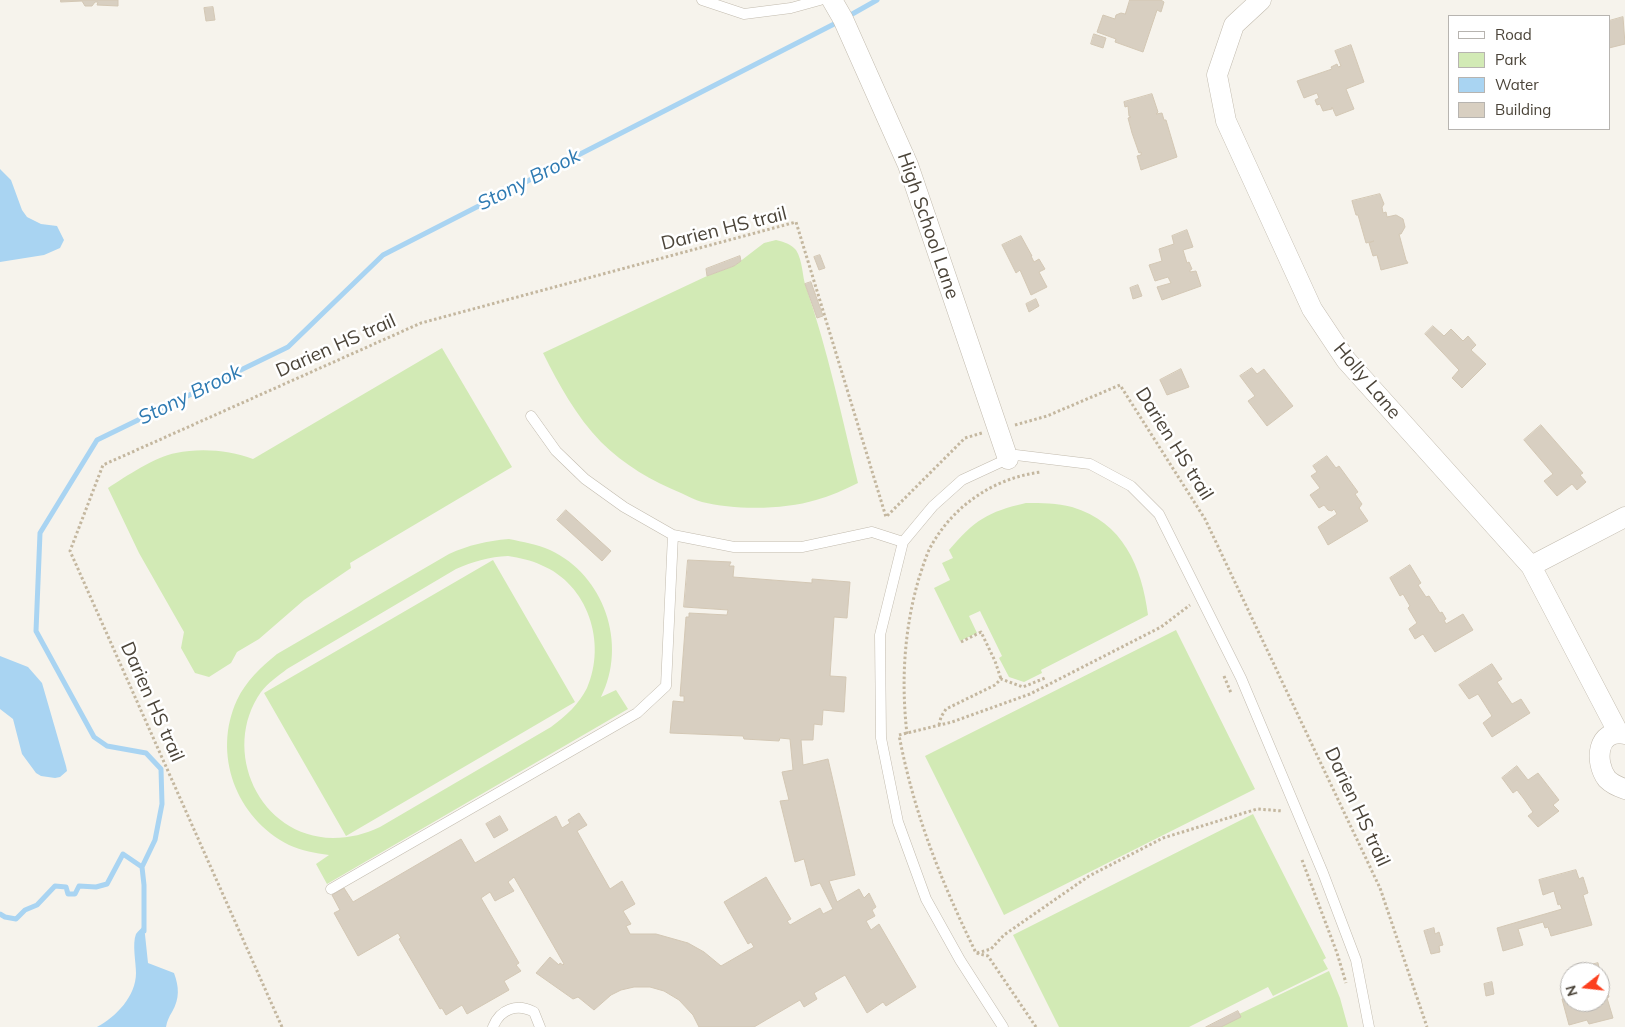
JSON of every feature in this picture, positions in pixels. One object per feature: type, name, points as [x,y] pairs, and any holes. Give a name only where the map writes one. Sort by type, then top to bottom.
[{"type":"street","name":"High School Lane","points":[[832,0],[843,19],[908,165],[1008,459]]},
{"type":"street","name":"Holly Lane","points":[[1261,0],[1234,25],[1217,75],[1226,121],[1312,309],[1346,360],[1530,566],[1622,733],[1607,736],[1602,740],[1600,751],[1607,779],[1616,786],[1625,789]]},
{"type":"street","points":[[1530,566],[1625,517]]},
{"type":"lane","points":[[702,0],[744,14],[820,0]]},
{"type":"lane","points":[[531,416],[556,451],[585,479],[624,506],[673,535],[734,547],[802,547],[872,532],[903,542]]},
{"type":"lane","points":[[1003,1027],[960,960],[926,899],[898,822],[881,738],[880,635],[903,542],[933,506],[962,480],[1016,455],[1090,464],[1131,486],[1159,514],[1241,678],[1323,874],[1356,960],[1369,1027]]},
{"type":"lane","points":[[331,889],[637,713],[666,686],[673,535]]},
{"type":"lane","points":[[493,1027],[501,1013],[520,1007],[534,1012],[540,1027]]},
{"type":"path","name":"Darien HS trail","points":[[282,1027],[70,552],[103,465],[421,323],[796,222],[886,517],[965,438],[1047,416],[1120,385],[1205,519],[1380,888],[1427,1027]]},
{"type":"path","points":[[907,734],[903,675],[906,638],[914,594],[929,550],[943,528],[966,504],[981,492],[1000,482],[1025,474],[1042,472]]},
{"type":"path","points":[[1187,596],[1195,613]]},
{"type":"path","points":[[976,953],[950,899],[918,818],[906,775],[899,735],[939,726],[1030,694],[1161,627],[1191,604]]},
{"type":"path","points":[[961,642],[981,632],[996,661],[1001,679]]},
{"type":"path","points":[[1222,672],[1234,697]]},
{"type":"path","points":[[1001,679],[1023,687],[1046,678]]},
{"type":"path","points":[[939,726],[941,717],[946,709],[995,685],[1001,679]]},
{"type":"path","points":[[1279,802],[1286,820]]},
{"type":"path","points":[[968,955],[991,949],[1004,935],[1089,876],[1163,838],[1257,809],[1283,811]]},
{"type":"path","points":[[1300,855],[1338,953],[1348,991]]},
{"type":"path","points":[[976,953],[988,956],[1036,1027]]},
{"type":"green space","points":[[776,240],[792,246],[800,259],[805,283],[828,360],[858,483],[837,493],[789,506],[744,508],[702,502],[649,478],[629,465],[601,442],[576,411],[543,353],[707,276],[734,266],[764,243]]},
{"type":"green space","points":[[442,348],[512,467],[350,563],[351,568],[304,600],[259,639],[237,652],[231,663],[209,677],[195,673],[181,648],[184,632],[139,553],[108,488],[150,462],[176,453],[215,451],[253,459]]},
{"type":"green space","points":[[1026,503],[1044,503],[1072,507],[1090,514],[1105,523],[1117,535],[1135,564],[1141,580],[1148,615],[1041,670],[1042,673],[1024,682],[1009,677],[999,658],[1002,656],[980,611],[969,616],[977,633],[960,641],[934,588],[950,580],[942,563],[953,558],[949,550],[967,531],[991,514]]},
{"type":"green space","points":[[509,539],[550,550],[569,561],[585,576],[597,594],[606,613],[611,634],[612,655],[609,676],[601,697],[616,690],[628,709],[327,884],[316,864],[329,855],[314,853],[289,845],[271,833],[255,819],[234,783],[228,762],[227,742],[230,721],[237,700],[254,675],[277,654],[449,554],[485,542]],"holes":[[[508,556],[525,559],[557,574],[571,586],[581,600],[589,617],[594,634],[593,671],[587,688],[572,709],[551,727],[380,827],[363,834],[333,838],[307,834],[285,823],[267,807],[254,786],[246,763],[245,739],[249,715],[261,692],[287,669],[456,569],[488,558]]]},
{"type":"green space","points":[[493,560],[575,702],[346,836],[264,693]]},
{"type":"green space","points":[[1176,630],[1255,789],[1004,915],[925,756]]},
{"type":"green space","points":[[1253,814],[1326,958],[1323,960],[1328,969],[1273,996],[1268,987],[1189,1027],[1059,1027],[1013,935]]},
{"type":"green space","points":[[1329,971],[1340,998],[1348,1027],[1212,1027]]},
{"type":"water","points":[[0,169],[11,180],[22,210],[27,217],[41,224],[57,226],[64,240],[60,248],[44,255],[0,262]]},
{"type":"water","points":[[0,656],[28,667],[42,683],[67,771],[60,777],[41,776],[36,773],[22,754],[13,719],[0,709]]},
{"type":"water","points":[[144,925],[148,963],[174,973],[177,983],[178,992],[175,1007],[166,1027],[97,1027],[118,1012],[133,990],[136,973],[135,938]]},
{"type":"building","points":[[61,0],[118,0],[118,6],[97,5],[98,2],[95,2],[92,6],[85,6],[82,1],[61,2]]},
{"type":"building","points":[[1130,0],[1161,0],[1164,2],[1161,12],[1157,10],[1143,52],[1115,42],[1116,39],[1097,32],[1103,15],[1115,19],[1116,15],[1125,14]]},
{"type":"building","points":[[213,7],[215,20],[206,21],[204,8]]},
{"type":"building","points":[[1623,17],[1625,44],[1610,48],[1610,21]]},
{"type":"building","points":[[1094,34],[1106,38],[1103,48],[1091,44]]},
{"type":"building","points":[[1351,45],[1364,82],[1346,89],[1354,109],[1336,116],[1332,107],[1332,109],[1323,111],[1320,104],[1317,105],[1315,100],[1319,98],[1317,93],[1304,98],[1297,81],[1332,69],[1331,67],[1337,64],[1338,67],[1341,66],[1335,51]]},
{"type":"building","points":[[1152,94],[1158,112],[1156,114],[1162,113],[1164,120],[1166,120],[1177,157],[1141,170],[1137,156],[1141,155],[1141,152],[1139,153],[1132,133],[1128,118],[1131,117],[1129,116],[1128,106],[1125,107],[1124,102]]},
{"type":"building","points":[[1380,194],[1384,204],[1382,207],[1383,213],[1386,212],[1387,217],[1396,215],[1403,219],[1405,227],[1401,234],[1399,234],[1408,263],[1381,270],[1377,255],[1373,256],[1369,243],[1374,241],[1366,243],[1352,201]]},
{"type":"building","points":[[1187,230],[1193,247],[1183,250],[1187,263],[1189,262],[1192,269],[1190,272],[1196,271],[1201,286],[1162,300],[1157,287],[1171,283],[1168,277],[1155,281],[1149,265],[1162,261],[1159,249],[1174,244],[1172,236]]},
{"type":"building","points":[[1021,236],[1034,262],[1039,259],[1045,269],[1039,272],[1047,287],[1031,295],[1020,270],[1016,273],[1002,245]]},
{"type":"building","points":[[820,255],[825,268],[819,270],[814,257]]},
{"type":"building","points":[[740,256],[741,261],[734,266],[707,276],[706,269]]},
{"type":"building","points":[[811,282],[823,316],[817,318],[805,284]]},
{"type":"building","points":[[1138,285],[1142,296],[1133,299],[1130,288]]},
{"type":"building","points":[[1036,299],[1039,306],[1029,312],[1026,304]]},
{"type":"building","points":[[1433,326],[1444,336],[1451,329],[1463,341],[1468,336],[1476,345],[1471,350],[1486,364],[1462,388],[1452,378],[1459,370],[1425,334]]},
{"type":"building","points":[[1252,368],[1257,374],[1264,369],[1293,406],[1267,426],[1248,401],[1255,396],[1240,376]]},
{"type":"building","points":[[1181,369],[1189,387],[1167,395],[1160,380]]},
{"type":"building","points":[[1541,425],[1583,473],[1580,475],[1586,482],[1577,490],[1572,484],[1557,496],[1544,481],[1553,474],[1524,440]]},
{"type":"building","points":[[1327,456],[1336,468],[1339,466],[1358,492],[1355,494],[1362,504],[1359,508],[1368,521],[1328,545],[1318,527],[1337,514],[1334,509],[1332,511],[1328,510],[1324,505],[1319,508],[1310,495],[1320,488],[1311,476],[1317,472],[1313,466]]},
{"type":"building","points":[[566,510],[611,551],[602,561],[557,520]]},
{"type":"building","points":[[688,560],[731,562],[729,566],[734,566],[733,577],[812,583],[812,579],[850,582],[847,618],[834,617],[830,676],[846,677],[844,712],[823,710],[822,725],[814,724],[813,740],[801,740],[803,765],[828,759],[855,875],[829,881],[837,902],[859,889],[864,898],[869,893],[876,907],[872,910],[875,916],[866,921],[871,930],[879,924],[916,987],[886,1006],[883,1002],[867,1013],[845,975],[814,993],[817,999],[804,1007],[800,1000],[754,1027],[699,1027],[693,1015],[679,1000],[664,991],[650,987],[634,987],[621,990],[611,995],[594,1010],[578,997],[573,999],[536,973],[550,957],[559,965],[560,963],[564,964],[514,877],[508,882],[514,891],[495,901],[490,892],[481,898],[519,963],[516,965],[521,971],[504,981],[509,990],[467,1014],[462,1005],[446,1015],[442,1008],[440,1009],[399,939],[401,938],[398,933],[358,956],[334,913],[340,910],[332,895],[344,888],[353,902],[461,839],[475,863],[556,816],[562,828],[570,823],[568,820],[579,813],[587,825],[577,831],[610,889],[622,881],[635,904],[623,911],[631,924],[626,926],[630,934],[656,934],[688,943],[704,952],[721,966],[754,947],[751,942],[748,944],[724,902],[766,877],[791,919],[787,921],[790,925],[820,908],[823,914],[833,909],[820,883],[811,886],[804,859],[795,862],[780,801],[789,800],[782,772],[793,770],[790,739],[780,738],[779,741],[744,739],[743,736],[670,733],[673,701],[684,702],[684,696],[680,696],[686,617],[689,617],[689,613],[727,615],[728,610],[684,607]]},
{"type":"building","points":[[1410,565],[1421,583],[1418,585],[1426,597],[1429,596],[1440,613],[1442,612],[1446,619],[1444,620],[1446,624],[1463,614],[1473,630],[1435,652],[1423,634],[1415,639],[1409,629],[1417,623],[1408,608],[1410,606],[1403,594],[1400,596],[1390,578]]},
{"type":"building","points":[[1492,664],[1502,679],[1497,682],[1512,704],[1521,699],[1530,713],[1492,737],[1483,723],[1492,716],[1478,694],[1469,699],[1459,685]]},
{"type":"building","points":[[1517,766],[1528,780],[1538,773],[1559,800],[1553,805],[1559,811],[1538,827],[1528,816],[1533,812],[1524,799],[1517,790],[1513,793],[1502,778]]},
{"type":"building","points":[[500,816],[508,830],[494,838],[486,824]]},
{"type":"building","points":[[1576,870],[1579,879],[1583,877],[1588,893],[1583,895],[1592,925],[1551,936],[1548,927],[1545,928],[1543,922],[1518,929],[1523,945],[1503,951],[1497,928],[1562,909],[1560,904],[1558,905],[1554,891],[1543,895],[1539,880]]},
{"type":"building","points":[[1434,928],[1435,934],[1439,932],[1443,945],[1439,946],[1440,952],[1431,954],[1424,931]]},
{"type":"building","points":[[1492,982],[1494,994],[1486,996],[1484,984]]},
{"type":"building","points":[[1610,1008],[1613,1018],[1589,1024],[1587,1020],[1569,1025],[1566,1012],[1610,1012]]},
{"type":"building","points":[[1238,1011],[1241,1017],[1221,1027],[1206,1027]]},
{"type":"waterway","name":"Stony Brook","points":[[847,17],[877,0]]},
{"type":"waterway","name":"Stony Brook","points":[[142,867],[155,840],[162,804],[161,769],[146,753],[107,746],[94,737],[36,631],[40,533],[97,440],[288,347],[383,255],[840,21]]},
{"type":"waterway","name":"Stony Brook","points":[[0,914],[16,919],[25,910],[37,905],[55,886],[66,887],[68,894],[75,894],[79,886],[96,887],[107,884],[123,854],[142,867]]},
{"type":"waterway","points":[[142,867],[144,931]]}]
